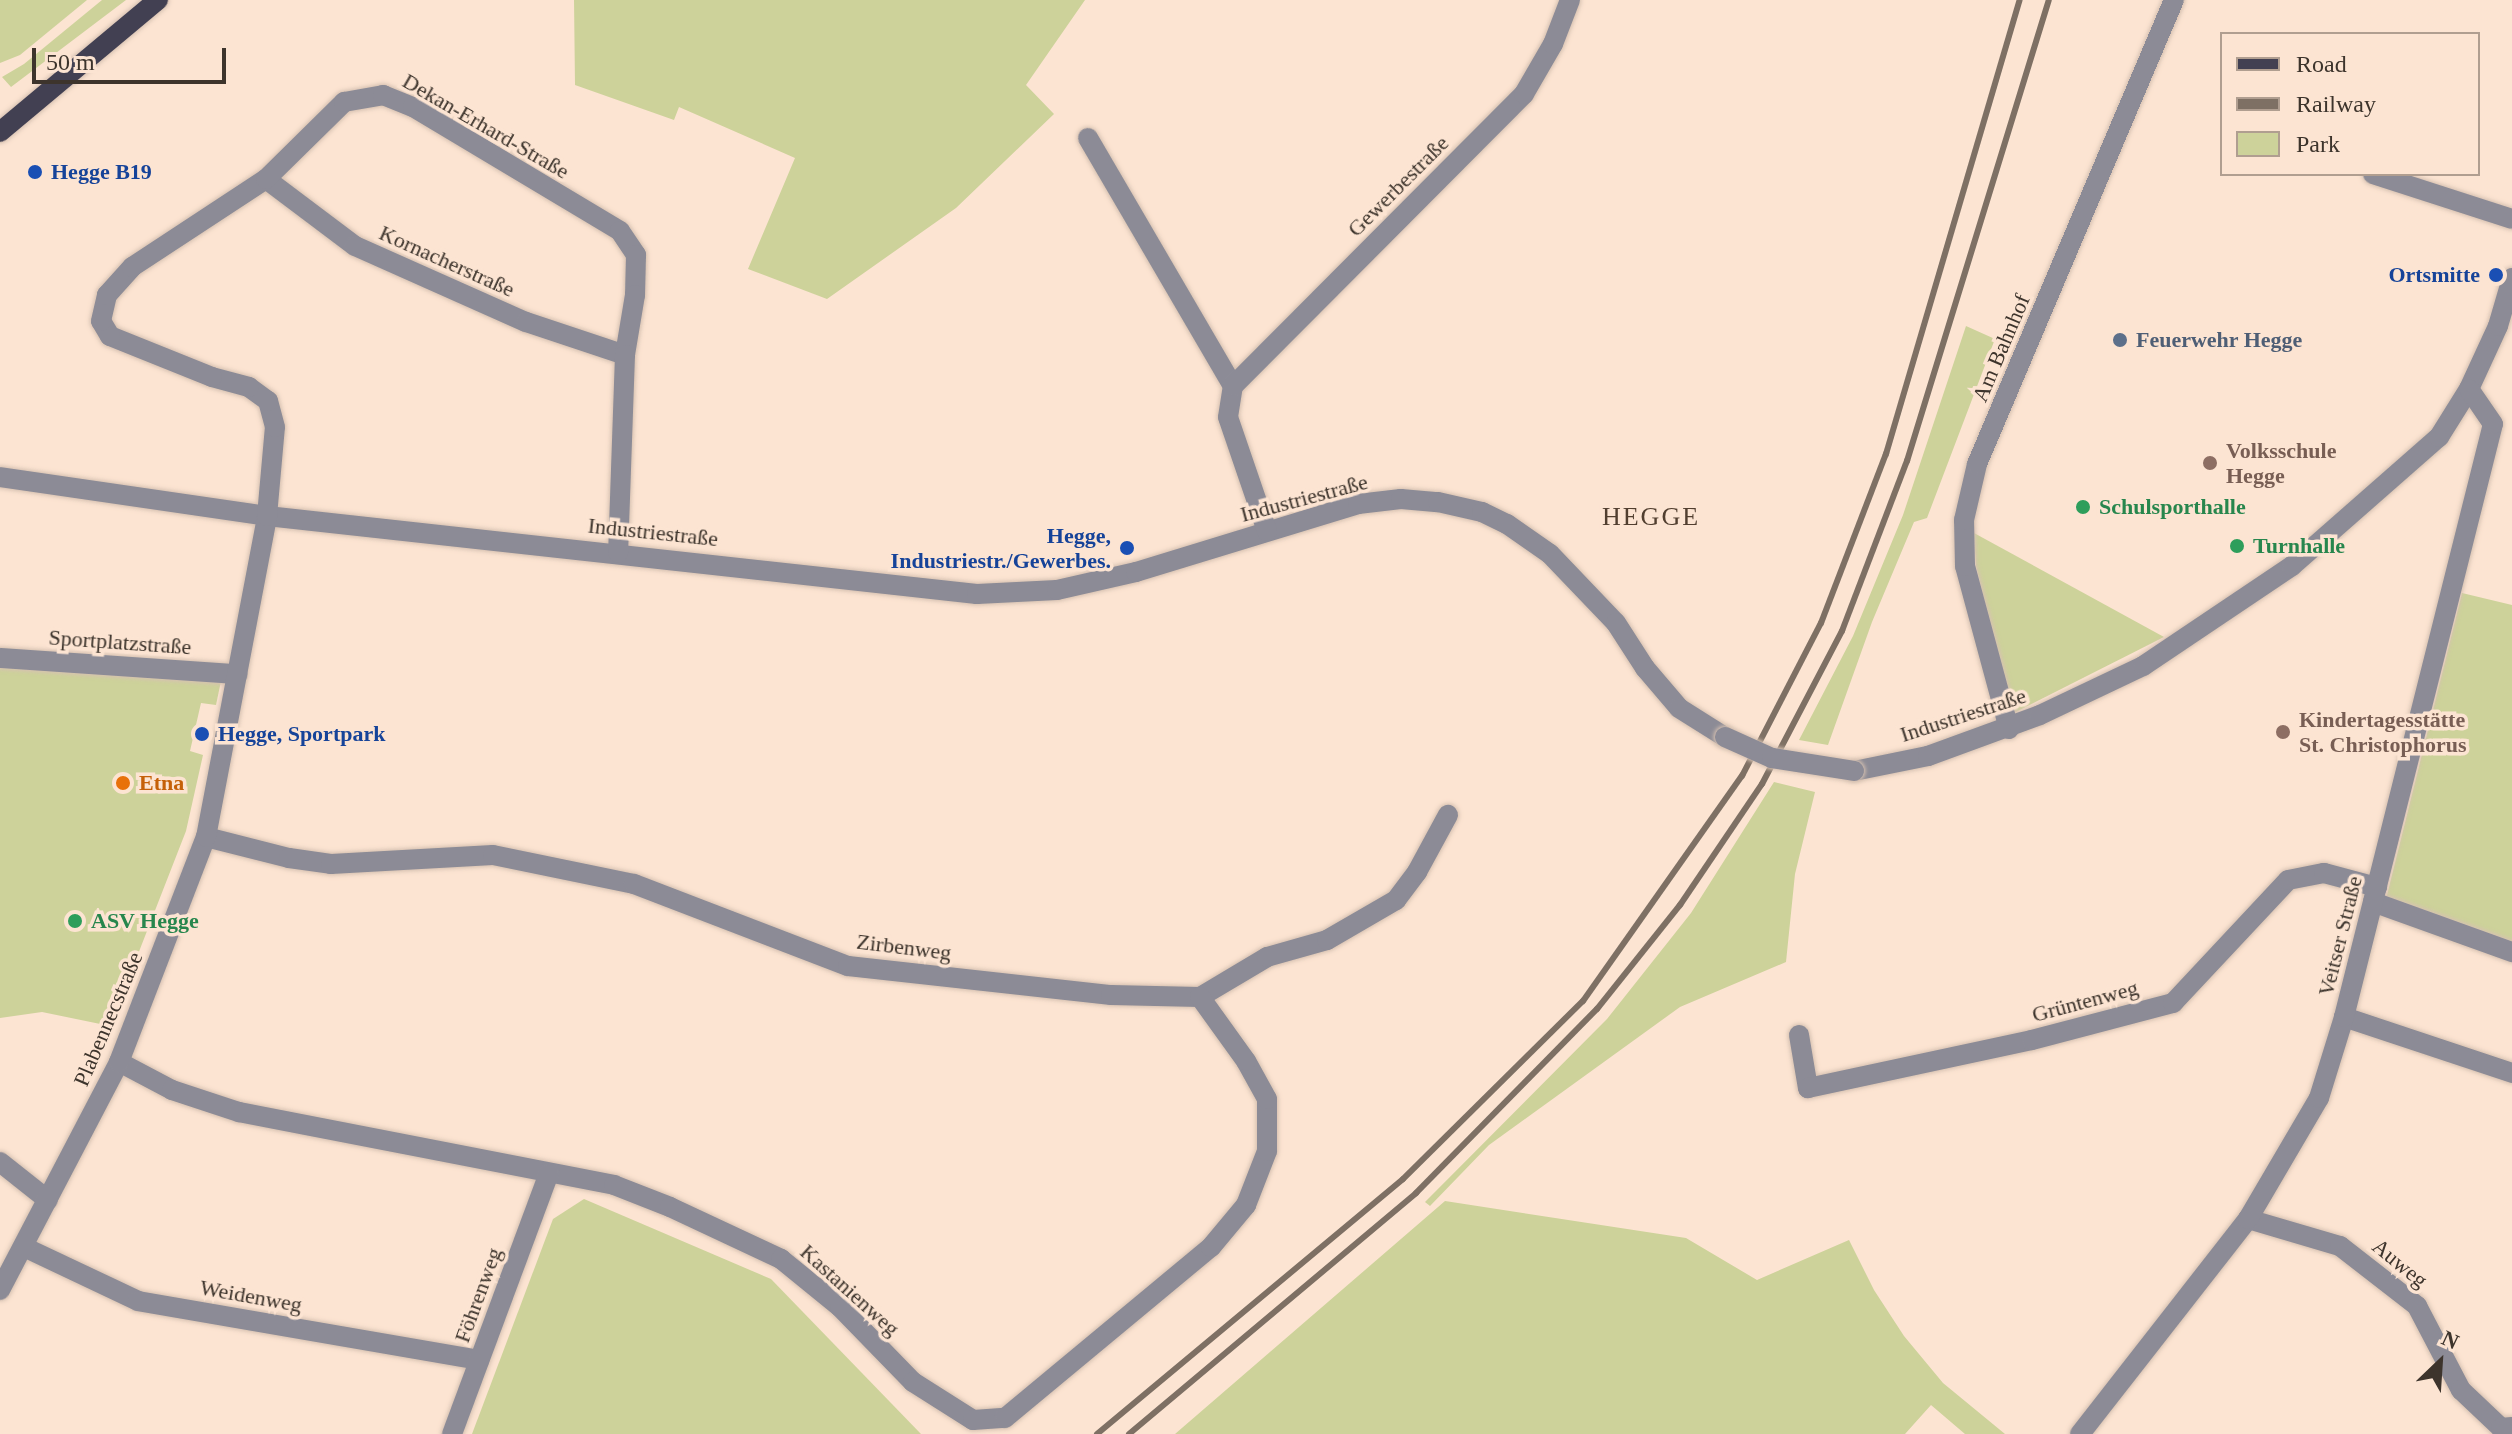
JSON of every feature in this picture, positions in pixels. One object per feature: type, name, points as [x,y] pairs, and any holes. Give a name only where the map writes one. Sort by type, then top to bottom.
[{"type":"main road","points":[[0,132],[158,0]]},
{"type":"street","name":"Gewerbestraße","points":[[1233,386],[1524,94],[1553,44],[1570,0]]},
{"type":"street","name":"Am Bahnhof","points":[[2009,729],[1965,566],[1964,520],[1977,464],[2174,0]]},
{"type":"street","name":"Dekan-Erhard-Straße","points":[[267,516],[275,427],[268,401],[249,387],[212,377],[110,336],[101,321],[107,295],[132,267],[266,179],[344,102],[383,95],[413,107],[620,231],[636,255],[635,295],[625,355],[618,553]]},
{"type":"street","points":[[1088,138],[1233,386],[1228,417],[1267,531]]},
{"type":"street","points":[[2379,176],[2512,219]]},
{"type":"street","name":"Kornacherstraße","points":[[266,179],[355,246],[526,322],[625,355]]},
{"type":"street","name":"Industriestraße","points":[[0,477],[267,516],[977,594],[1057,590],[1136,572],[1358,504],[1401,499],[1449,504],[1482,512],[1507,524],[1559,562],[1616,623],[1645,668],[1679,708],[1725,737],[1772,758],[1854,771],[1928,756],[2009,729],[2143,666],[2292,566],[2439,437],[2505,328],[2512,278]]},
{"type":"street","name":"Veitser Straße","points":[[2080,1434],[2248,1219],[2319,1098],[2344,1017],[2493,424],[2469,389]]},
{"type":"street","name":"Plabennecstraße","points":[[0,1290],[119,1062],[206,837],[267,516]]},
{"type":"street","name":"Sportplatzstraße","points":[[0,658],[237,674]]},
{"type":"street","points":[[1200,997],[1267,957],[1327,940],[1396,900],[1417,872],[1448,815]]},
{"type":"street","name":"Zirbenweg","points":[[206,837],[289,858],[331,864],[493,855],[634,884],[848,966],[1111,995],[1200,997]]},
{"type":"street","name":"Grüntenweg","points":[[1799,1035],[1808,1088],[2032,1040],[2173,1003],[2288,880],[2324,873],[2375,895]]},
{"type":"street","points":[[2375,895],[2512,952]]},
{"type":"street","name":"Kastanienweg","points":[[119,1062],[172,1090],[239,1112],[614,1185],[670,1207],[781,1259],[840,1307],[913,1382],[973,1420],[1005,1418],[1211,1247],[1246,1205],[1267,1151],[1267,1099],[1246,1061],[1200,997]]},
{"type":"street","points":[[2344,1017],[2512,1073]]},
{"type":"street","points":[[0,1162],[48,1200]]},
{"type":"street","name":"Föhrenweg","points":[[452,1434],[549,1173]]},
{"type":"street","name":"Auweg","points":[[2248,1219],[2340,1246],[2417,1306],[2461,1390],[2501,1428],[2512,1427]]},
{"type":"street","name":"Weidenweg","points":[[24,1247],[138,1301],[479,1360]]},
{"type":"green space","points":[[0,0],[87,0],[20,55],[0,63]]},
{"type":"green space","points":[[102,0],[126,0],[11,87],[2,77],[24,64]]},
{"type":"green space","points":[[574,0],[1085,0],[1026,85],[1054,114],[956,208],[827,299],[748,269],[795,158],[679,107],[674,120],[575,85]]},
{"type":"green space","points":[[1966,326],[1995,339],[1927,518],[1914,522],[1872,622],[1828,745],[1799,740],[1853,636],[1903,515]]},
{"type":"green space","points":[[1974,533],[2164,637],[2012,714],[1976,566]]},
{"type":"green space","points":[[2462,593],[2512,605],[2512,945],[2386,899]]},
{"type":"green space","name":"ASV Hegge","points":[[0,662],[221,681],[216,705],[201,703],[190,751],[203,755],[186,831],[110,1026],[42,1012],[0,1018]]},
{"type":"green space","points":[[1774,782],[1815,792],[1795,874],[1786,962],[1680,1007],[1489,1145],[1430,1206],[1425,1202],[1607,1019],[1691,913]]},
{"type":"green space","points":[[584,1199],[771,1279],[921,1434],[472,1434],[553,1219]]},
{"type":"green space","points":[[1445,1201],[1686,1238],[1757,1280],[1849,1240],[1874,1290],[1904,1336],[1943,1383],[2005,1434],[1965,1434],[1931,1405],[1905,1434],[1175,1434]]},
{"type":"railway","points":[[1097,1434],[1403,1179],[1583,1001],[1742,776],[1821,623],[1886,454],[2020,0]]},
{"type":"railway","points":[[1129,1434],[1416,1193],[1597,1009],[1680,905],[1762,784],[1842,631],[1907,461],[2049,0]]},
{"type":"place","name":"Hegge B19","points":[[35,172]]},
{"type":"place","name":"Ortsmitte","points":[[2496,275]]},
{"type":"place","name":"Feuerwehr Hegge","points":[[2120,340]]},
{"type":"place","name":"Volksschule Hegge","points":[[2210,463]]},
{"type":"place","name":"Schulsporthalle","points":[[2083,507]]},
{"type":"place","name":"Turnhalle","points":[[2237,546]]},
{"type":"place","name":"Hegge, Industriestr./Gewerbes.","points":[[1127,548]]},
{"type":"place","name":"Kindertagesstätte St. Christophorus","points":[[2283,732]]},
{"type":"place","name":"Hegge, Sportpark","points":[[202,734]]},
{"type":"place","name":"Etna","points":[[123,783]]},
{"type":"place","name":"ASV Hegge","points":[[75,921]]},
{"type":"district","name":"HEGGE","points":[[1651,517]]}]
